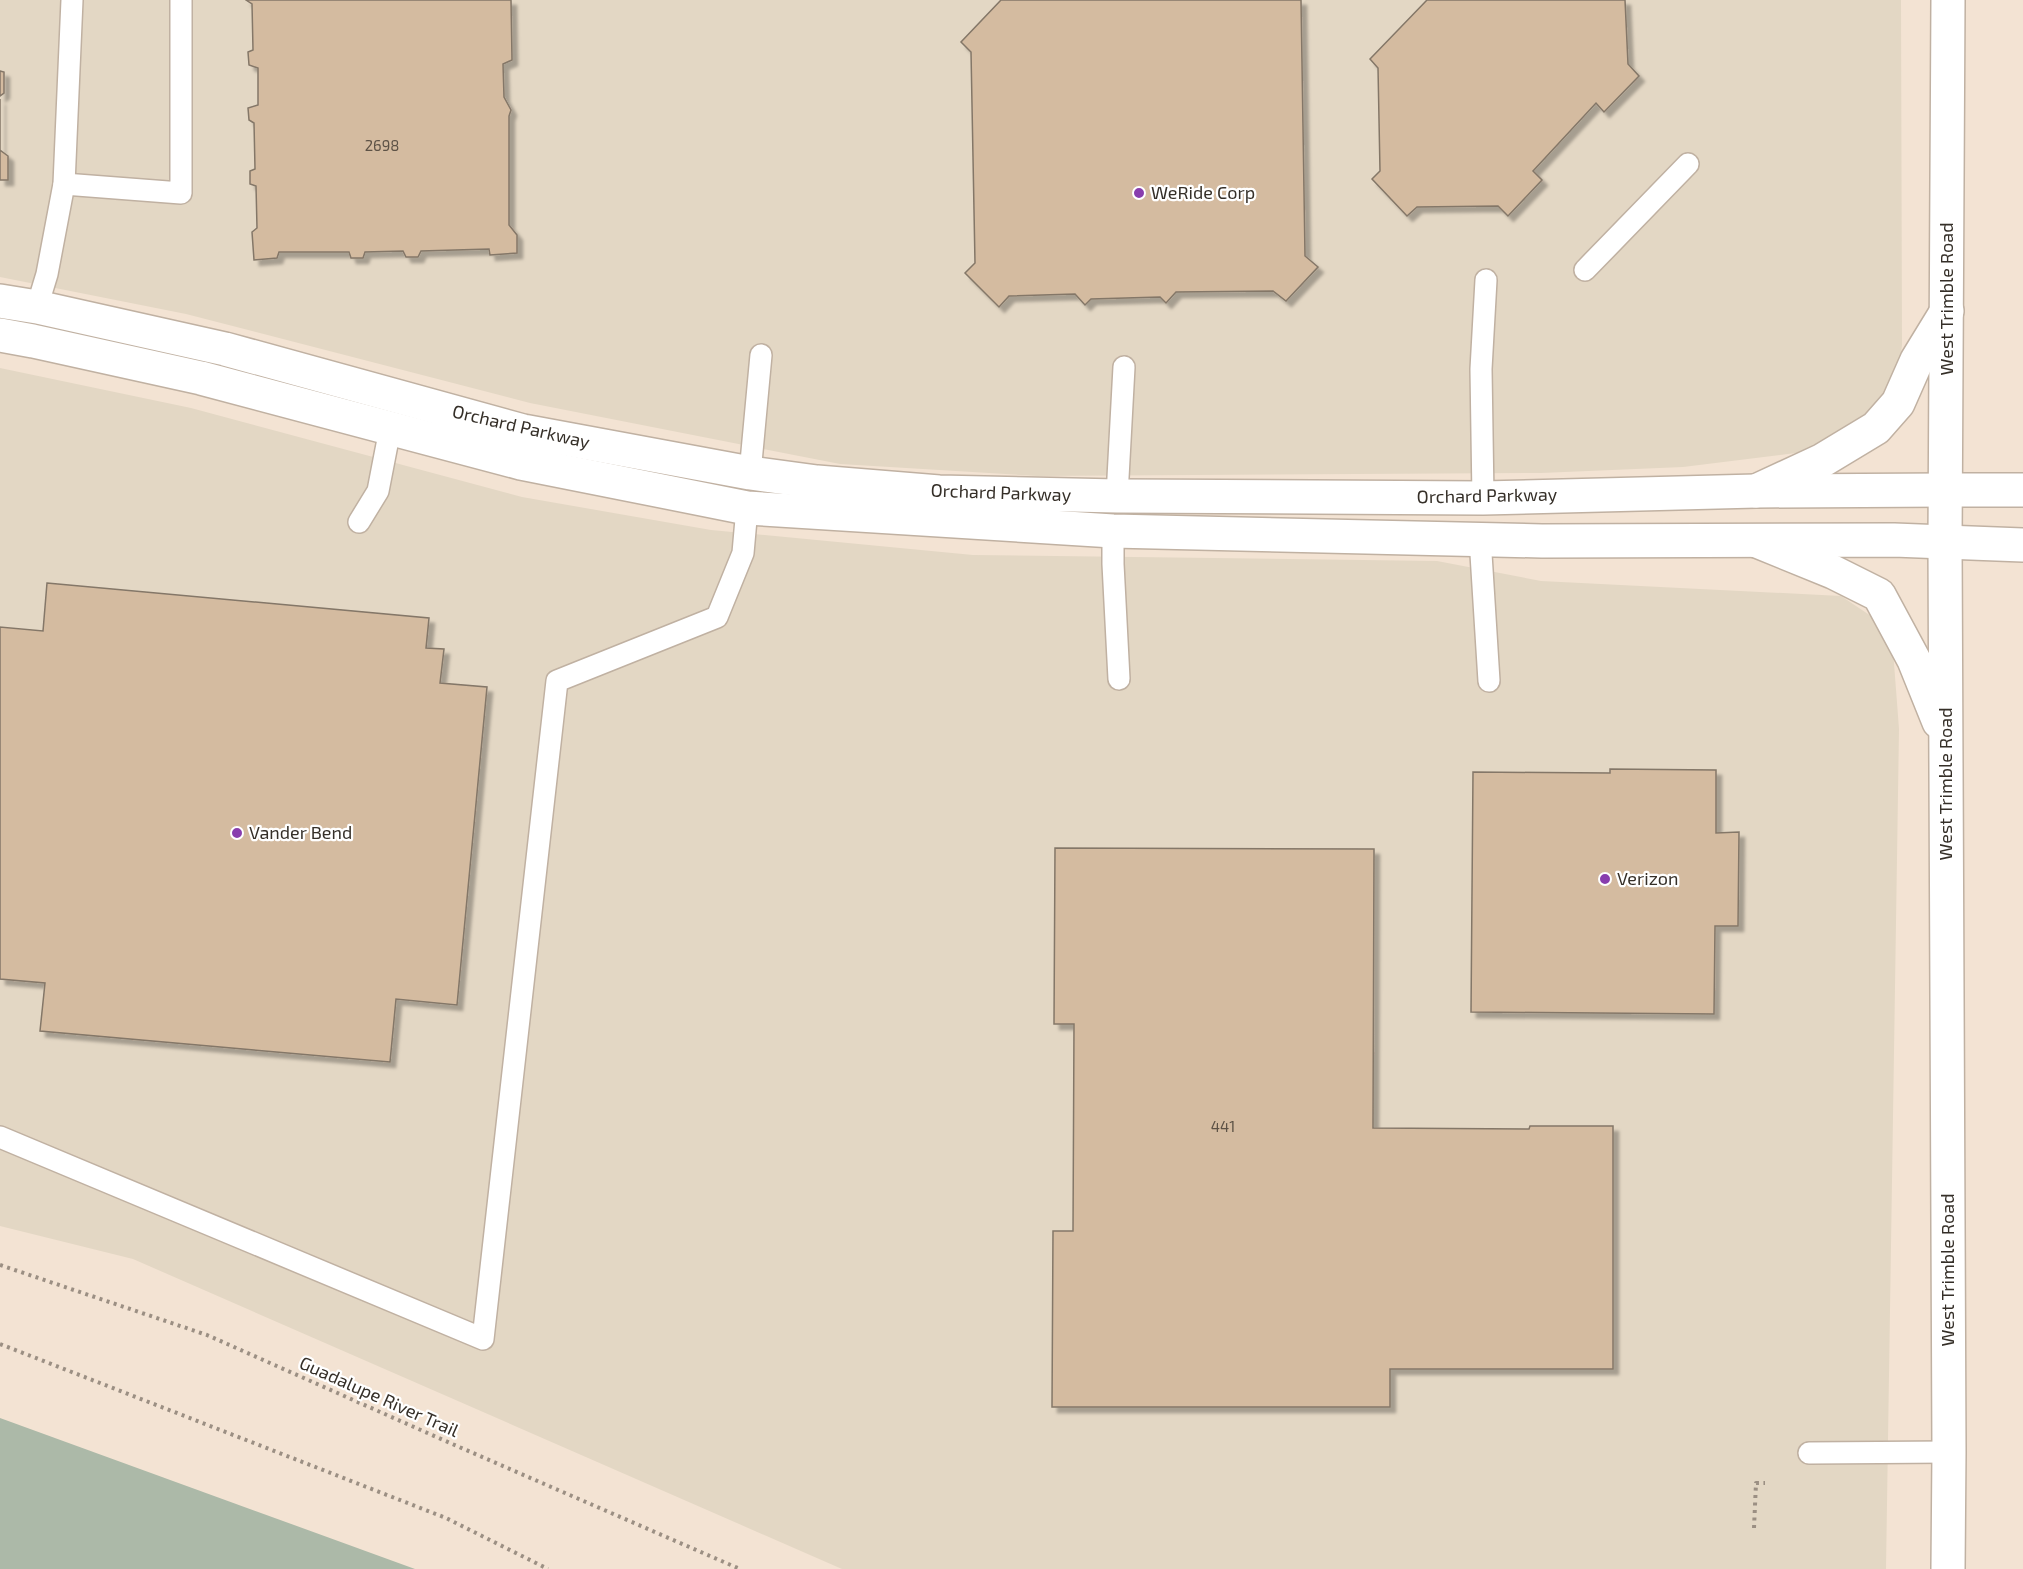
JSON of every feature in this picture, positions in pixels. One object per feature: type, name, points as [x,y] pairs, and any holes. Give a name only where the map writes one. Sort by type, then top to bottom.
[{"type":"main road","name":"West Trimble Road","points":[[1948,0],[1945,542],[1948,1569]]},
{"type":"main road","name":"Orchard Parkway","points":[[0,302],[37,307],[225,349],[523,431],[750,473],[817,482],[939,492],[1117,496],[1483,498],[1756,491],[2023,490]]},
{"type":"main road","points":[[33,340],[37,307]]},
{"type":"main road","points":[[1756,491],[1823,460],[1875,428],[1898,403],[1917,360],[1948,309]]},
{"type":"main road","name":"Orchard Parkway","points":[[0,335],[33,340],[201,378],[521,463],[747,508],[1113,531],[1542,541],[1894,540],[2023,545]]},
{"type":"main road","points":[[390,429],[399,397]]},
{"type":"main road","points":[[747,508],[750,473]]},
{"type":"main road","points":[[1113,531],[1117,496]]},
{"type":"main road","points":[[1480,538],[1483,498]]},
{"type":"main road","points":[[1757,541],[1833,572],[1879,595],[1914,660],[1945,739]]},
{"type":"lane","points":[[37,307],[47,274],[64,184],[72,0]]},
{"type":"lane","points":[[64,184],[180,194],[181,0]]},
{"type":"lane","points":[[1585,270],[1688,164]]},
{"type":"lane","points":[[1483,498],[1480,369],[1486,280]]},
{"type":"lane","points":[[750,473],[761,355]]},
{"type":"lane","points":[[1117,496],[1124,367]]},
{"type":"lane","points":[[359,522],[378,491],[390,429]]},
{"type":"lane","points":[[0,1137],[483,1340],[557,681],[717,617],[744,553],[747,508]]},
{"type":"lane","points":[[1113,531],[1119,679]]},
{"type":"lane","points":[[1480,538],[1489,681]]},
{"type":"lane","points":[[1809,1453],[1949,1452]]},
{"type":"path","name":"Guadalupe River Trail","points":[[0,1265],[207,1335],[740,1569]]},
{"type":"path","points":[[0,1344],[446,1518],[548,1569]]},
{"type":"path","points":[[1754,1528],[1756,1483],[1765,1483]]},
{"type":"shaded area","points":[[0,0],[1901,0],[1902,345],[1897,386],[1876,417],[1828,449],[1683,467],[1541,473],[1037,476],[840,464],[530,403],[186,314],[0,277]]},
{"type":"shaded area","points":[[0,368],[191,408],[522,497],[711,530],[973,555],[1437,561],[1541,581],[1841,596],[1874,618],[1893,650],[1899,729],[1886,1569],[842,1569],[133,1259],[0,1226]]},
{"type":"green space","points":[[0,1418],[415,1569],[0,1569]]},
{"type":"building","points":[[246,0],[511,0],[512,60],[503,64],[504,97],[511,110],[509,116],[509,225],[517,235],[517,253],[490,255],[489,249],[421,251],[418,257],[406,257],[403,251],[365,252],[363,258],[351,258],[349,252],[279,252],[277,258],[254,260],[252,232],[257,228],[256,186],[250,184],[250,171],[255,169],[254,123],[249,120],[248,108],[258,105],[258,68],[249,65],[248,52],[253,50],[252,4]]},
{"type":"building","name":"WeRide Corp","points":[[1001,0],[1301,0],[1305,256],[1318,267],[1286,301],[1273,291],[1176,292],[1166,303],[1160,297],[1091,299],[1085,305],[1075,294],[1009,296],[999,307],[965,273],[975,263],[971,52],[961,42]]},
{"type":"building","points":[[1427,0],[1625,0],[1628,64],[1639,76],[1604,112],[1596,103],[1533,171],[1542,180],[1508,216],[1498,206],[1417,207],[1407,216],[1372,179],[1380,171],[1378,68],[1370,59]]},
{"type":"building","points":[[0,71],[4,72],[4,93],[0,96]]},
{"type":"building","points":[[0,150],[8,156],[8,180],[0,180]]},
{"type":"building","name":"Vander Bend","points":[[47,583],[429,618],[426,648],[444,649],[440,683],[487,687],[457,1005],[396,999],[390,1062],[40,1031],[45,983],[0,979],[0,627],[43,631]]},
{"type":"building","name":"Verizon","points":[[1610,769],[1716,770],[1716,833],[1739,832],[1738,926],[1715,926],[1714,1014],[1471,1012],[1473,772],[1610,773]]},
{"type":"building","points":[[1055,848],[1374,849],[1373,1128],[1529,1129],[1530,1126],[1613,1126],[1613,1369],[1390,1369],[1390,1407],[1052,1407],[1053,1231],[1073,1231],[1074,1024],[1054,1024]]},
{"type":"place","name":"WeRide Corp","points":[[1139,193]]},
{"type":"place","name":"Vander Bend","points":[[237,833]]},
{"type":"place","name":"Verizon","points":[[1605,879]]}]
